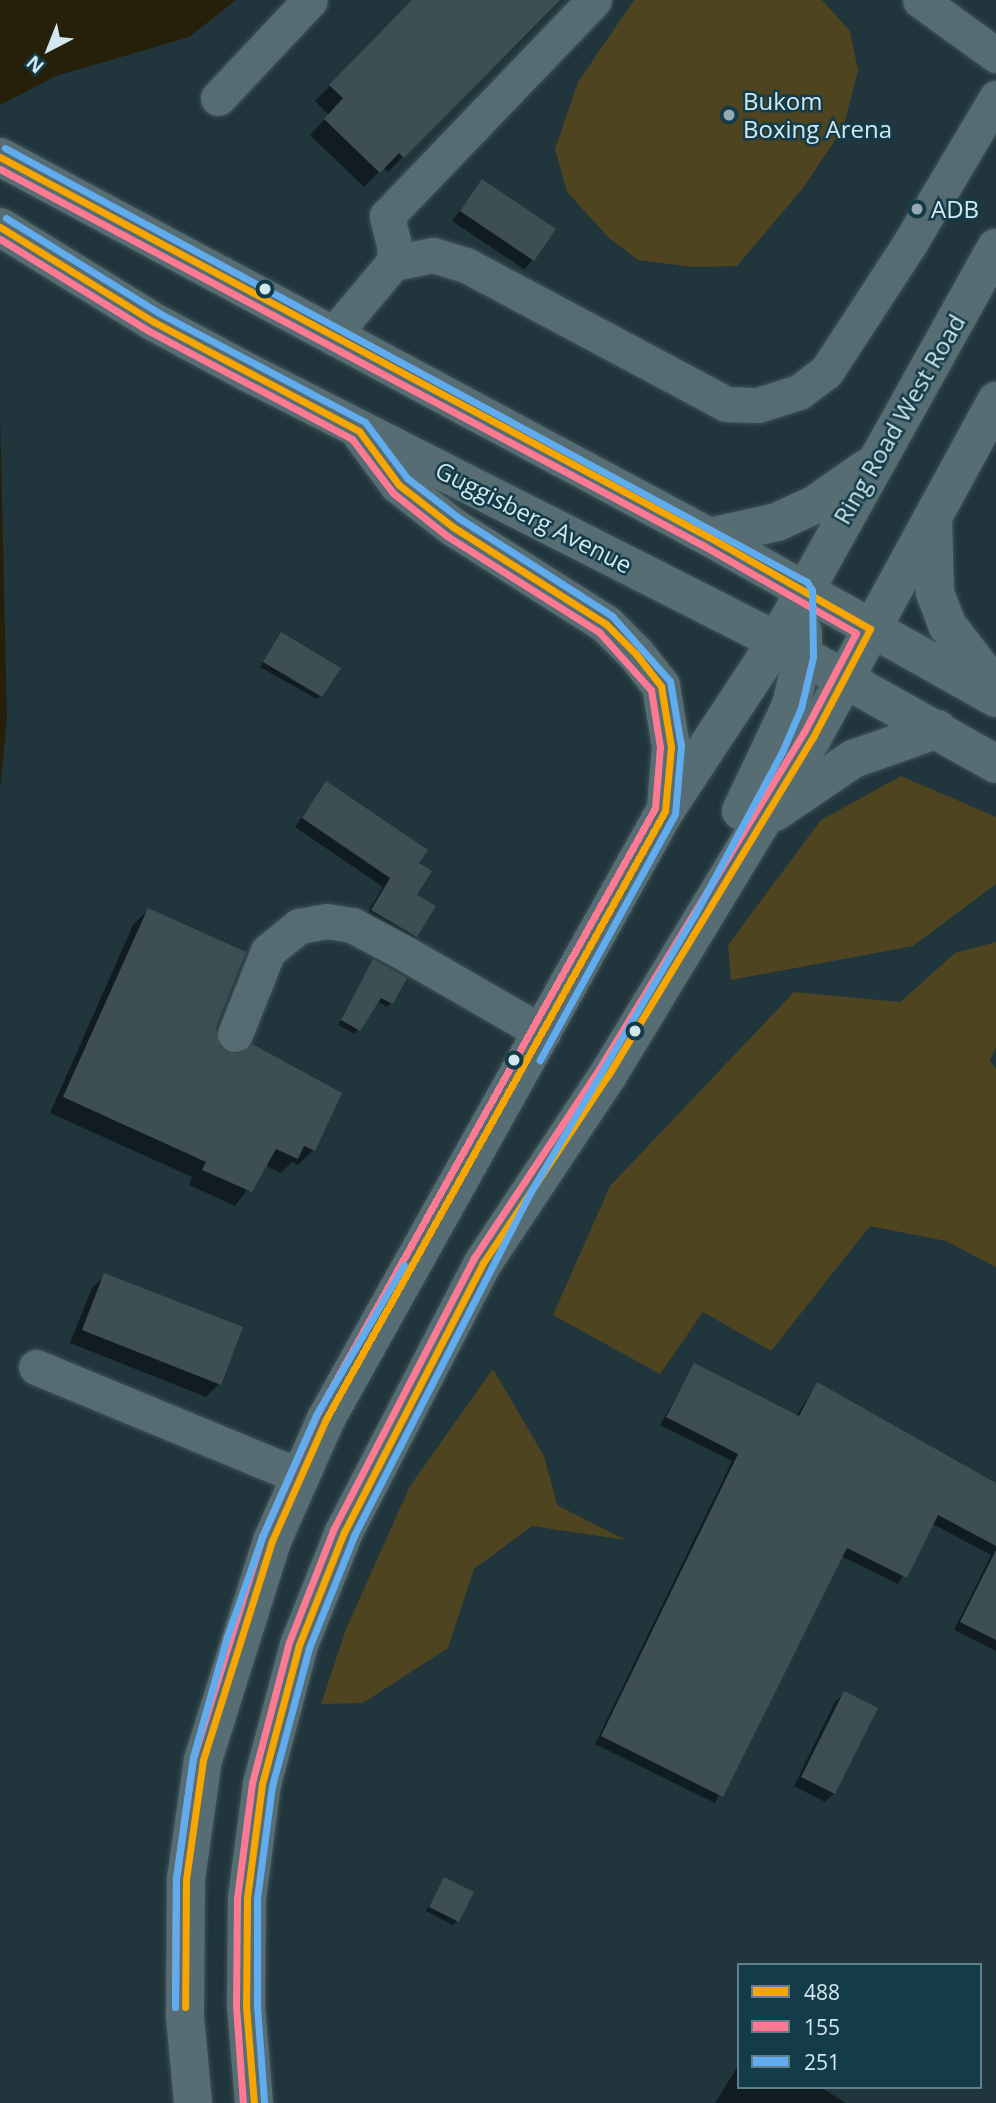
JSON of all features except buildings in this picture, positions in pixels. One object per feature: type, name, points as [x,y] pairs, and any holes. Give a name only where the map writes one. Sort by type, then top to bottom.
[{"type":"main road","points":[[0,157],[709,537],[996,698]]},
{"type":"main road","name":"Guggisberg Avenue","points":[[0,227],[155,322],[247,372],[790,648],[996,764]]},
{"type":"main road","name":"Ring Road West Road","points":[[802,591],[996,248]]},
{"type":"main road","points":[[247,372],[359,431],[399,485],[453,527],[606,624],[636,654],[661,686],[671,747],[665,811]]},
{"type":"main road","points":[[483,1263],[608,1075],[762,822],[845,677],[996,401]]},
{"type":"main road","points":[[709,537],[777,522],[814,505],[874,463]]},
{"type":"main road","points":[[933,515],[932,561],[939,604],[947,625],[996,688]]},
{"type":"main road","points":[[254,2103],[246,2006],[247,1898],[262,1784],[299,1645],[344,1532],[521,1188],[753,788],[790,705],[790,648],[802,591]]},
{"type":"main road","points":[[193,2103],[185,2017],[186,1879],[203,1760],[246,1615],[301,1477],[326,1419],[665,811],[790,648]]},
{"type":"main road","points":[[762,822],[853,759],[938,729]]},
{"type":"lane","points":[[218,98],[310,0]]},
{"type":"lane","points":[[332,336],[393,263],[395,248],[387,216],[594,0]]},
{"type":"lane","points":[[932,4],[996,55]]},
{"type":"lane","points":[[393,263],[433,255],[466,265],[706,396],[726,404],[758,405],[799,392],[826,372],[910,243],[996,98]]},
{"type":"lane","points":[[235,1034],[268,951],[299,926],[326,921],[352,926],[389,944],[543,1033]]},
{"type":"lane","points":[[36,1367],[301,1477]]},
{"type":"shaded area","points":[[0,0],[236,0],[189,37],[56,76],[0,105]]},
{"type":"shaded area","points":[[634,0],[822,0],[850,31],[858,71],[843,128],[803,188],[737,266],[693,267],[638,260],[609,238],[567,192],[555,149],[578,82]]},
{"type":"shaded area","points":[[0,410],[7,719],[0,789]]},
{"type":"shaded area","points":[[901,776],[996,817],[996,884],[913,946],[731,980],[728,945],[821,820]]},
{"type":"shaded area","points":[[996,942],[996,1047],[990,1060],[996,1069],[996,1267],[946,1241],[870,1226],[771,1351],[703,1312],[660,1374],[553,1315],[610,1186],[794,992],[900,1002],[955,953]]},
{"type":"shaded area","points":[[493,1369],[544,1456],[557,1505],[626,1540],[532,1526],[474,1569],[448,1648],[363,1703],[321,1704],[346,1629],[410,1486]]},
{"type":"transit line","name":"251","points":[[5,148],[807,582],[812,590],[813,657],[801,708],[782,752],[695,914],[530,1193],[354,1536],[309,1648],[272,1786],[257,1899],[257,2006],[264,2102]]},
{"type":"transit line","name":"488","points":[[0,157],[709,537],[870,629],[813,737],[608,1075],[483,1263],[344,1532],[299,1645],[262,1784],[247,1898],[246,2006],[254,2103]]},
{"type":"transit line","name":"155","points":[[0,169],[704,546],[856,633],[804,732],[599,1069],[474,1258],[334,1528],[289,1642],[252,1783],[237,1898],[236,2006],[243,2103]]},
{"type":"transit line","name":"251","points":[[6,218],[159,313],[365,422],[407,478],[459,518],[612,616],[670,681],[681,746],[675,814],[540,1060]]},
{"type":"transit line","name":"488","points":[[0,227],[154,322],[359,431],[399,485],[453,527],[606,624],[636,654],[661,686],[671,747],[665,811],[326,1419],[272,1541],[203,1760],[186,1879],[185,2007]]},
{"type":"transit line","name":"155","points":[[0,239],[149,331],[352,439],[393,493],[447,536],[599,632],[651,690],[660,747],[655,808],[317,1414],[262,1537],[193,1758],[176,1879],[175,2007]]},
{"type":"transit line","name":"251","points":[[175,2007],[176,1878],[193,1757],[227,1637],[262,1537],[316,1415],[404,1265]]},
{"type":"place","name":"Bukom Boxing Arena","points":[[729,115]]},
{"type":"place","name":"ADB","points":[[917,209]]}]
